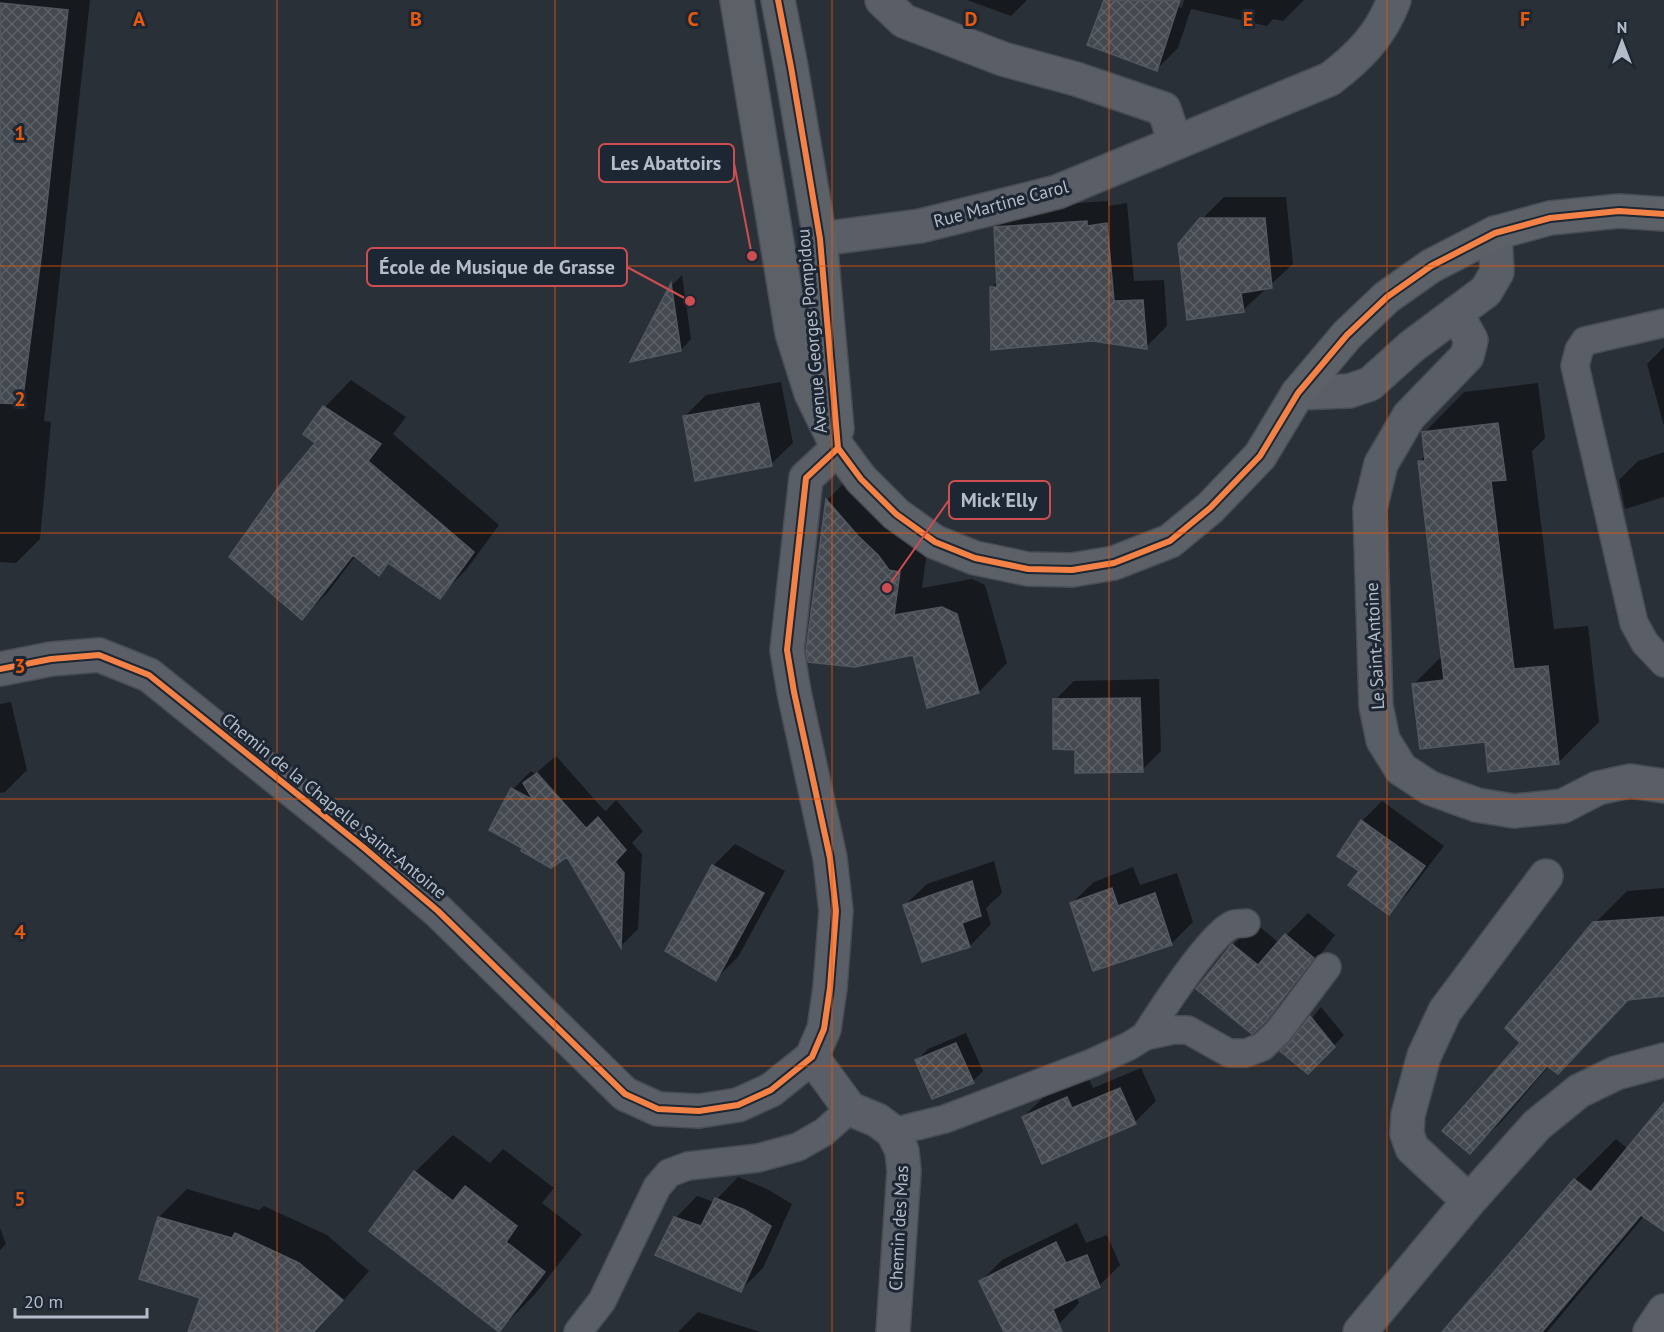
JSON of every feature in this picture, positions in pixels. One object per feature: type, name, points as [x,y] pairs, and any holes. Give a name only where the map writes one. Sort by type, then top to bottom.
[{"type":"main road","name":"Avenue Georges Pompidou","points":[[778,0],[820,239],[838,448]]},
{"type":"main road","name":"Avenue Georges Pompidou","points":[[738,2],[792,333],[811,393],[838,448],[861,479],[896,514],[935,542],[975,558],[1028,568],[1072,570],[1114,563],[1170,541],[1210,508],[1260,456],[1298,393],[1347,335],[1387,297],[1431,266],[1495,233],[1550,218],[1619,211],[1664,214]]},
{"type":"main road","points":[[738,2],[754,25],[767,63],[796,231],[820,239]]},
{"type":"street","points":[[882,0],[904,21],[1004,59],[1076,79],[1164,110],[1175,142]]},
{"type":"street","name":"Rue Martine Carol","points":[[820,239],[920,226],[1057,192],[1330,79],[1358,57],[1380,29],[1395,0]]},
{"type":"street","points":[[1298,393],[1349,391],[1370,384],[1411,347],[1486,291],[1497,272],[1495,233]]},
{"type":"street","name":"Le Saint-Antoine","points":[[1455,313],[1471,340],[1467,356],[1409,416],[1381,464],[1370,509],[1376,706],[1383,740],[1401,770],[1431,789],[1477,805],[1514,811],[1563,806],[1598,788],[1630,781],[1664,786]]},
{"type":"street","name":"Chemin de la Chapelle Saint-Antoine","points":[[0,669],[51,659],[99,655],[149,675],[363,847],[438,911],[625,1094],[658,1109],[699,1111],[738,1105],[771,1090],[812,1057],[824,1029],[830,988],[836,911],[830,858],[796,704],[787,650],[806,478],[838,448]]},
{"type":"street","points":[[1469,1201],[1412,1148],[1407,1134],[1408,1115],[1424,1056],[1445,1011],[1546,876]]},
{"type":"street","points":[[812,1057],[850,1109],[877,1120],[893,1132]]},
{"type":"street","points":[[1360,1332],[1469,1201],[1537,1125],[1579,1091],[1616,1073],[1664,1060]]},
{"type":"street","name":"Chemin des Mas","points":[[893,1132],[902,1151],[904,1171],[893,1332]]},
{"type":"street","points":[[1650,1332],[1664,1311]]},
{"type":"lane","points":[[1664,324],[1586,341],[1579,350],[1575,366],[1634,623],[1645,643],[1664,663]]},
{"type":"lane","points":[[1145,1036],[1181,981],[1219,934],[1231,925],[1246,923]]},
{"type":"lane","points":[[893,1132],[945,1119],[1092,1063],[1145,1036],[1173,1030],[1188,1030],[1229,1053],[1246,1053],[1262,1047],[1278,1032],[1327,967]]},
{"type":"lane","points":[[578,1332],[602,1301],[657,1187],[669,1173],[688,1166],[758,1158],[798,1147],[824,1132],[850,1109]]},
{"type":"building","points":[[1104,0],[1180,0],[1157,71],[1087,45]]},
{"type":"building","points":[[0,3],[68,10],[42,250],[22,404],[0,403]]},
{"type":"building","points":[[1200,218],[1265,218],[1272,288],[1241,293],[1244,312],[1187,320],[1178,244]]},
{"type":"building","points":[[1087,221],[1087,226],[1107,223],[1114,301],[1143,300],[1147,349],[1093,341],[991,350],[990,287],[997,287],[994,227]]},
{"type":"building","points":[[671,283],[681,351],[630,362]]},
{"type":"building","points":[[759,403],[772,466],[695,481],[683,416]]},
{"type":"building","points":[[323,406],[381,444],[368,461],[474,552],[440,599],[388,563],[379,576],[353,555],[302,620],[229,557],[280,485],[315,443],[303,434]]},
{"type":"building","points":[[1498,423],[1506,480],[1491,481],[1514,669],[1548,666],[1559,764],[1488,772],[1485,742],[1420,749],[1412,684],[1444,680],[1418,461],[1425,461],[1422,432]]},
{"type":"building","points":[[826,499],[889,570],[900,572],[894,615],[942,607],[957,614],[979,693],[927,708],[913,655],[855,667],[808,662],[806,651]]},
{"type":"building","points":[[1140,698],[1143,772],[1075,773],[1075,750],[1053,749],[1053,699]]},
{"type":"building","points":[[537,773],[585,827],[587,828],[598,817],[626,850],[615,862],[624,873],[621,948],[567,857],[551,868],[521,851],[522,848],[489,830],[511,788],[533,800],[523,783]]},
{"type":"building","points":[[1361,820],[1425,866],[1389,915],[1348,885],[1359,871],[1337,856]]},
{"type":"building","points":[[712,865],[764,893],[716,981],[665,951]]},
{"type":"building","points":[[972,881],[981,916],[962,923],[970,947],[922,962],[903,905]]},
{"type":"building","points":[[1112,888],[1118,906],[1155,893],[1172,945],[1093,971],[1070,903]]},
{"type":"building","points":[[1664,917],[1664,996],[1628,1000],[1558,1074],[1547,1066],[1470,1154],[1442,1131],[1520,1043],[1505,1028],[1593,922]]},
{"type":"building","points":[[1285,934],[1314,958],[1266,1021],[1252,1034],[1196,989],[1232,944],[1258,965]]},
{"type":"building","points":[[1310,1016],[1335,1047],[1308,1074],[1280,1051]]},
{"type":"building","points":[[956,1043],[974,1083],[932,1099],[915,1060]]},
{"type":"building","points":[[1120,1088],[1136,1124],[1042,1164],[1022,1117],[1067,1097],[1072,1108]]},
{"type":"building","points":[[1664,1103],[1664,1231],[1641,1215],[1542,1332],[1442,1332],[1574,1179],[1591,1192]]},
{"type":"building","points":[[414,1171],[453,1201],[465,1186],[517,1226],[506,1242],[545,1272],[499,1332],[369,1231]]},
{"type":"building","points":[[715,1198],[745,1210],[771,1226],[741,1292],[655,1255],[674,1217],[701,1226]]},
{"type":"building","points":[[158,1217],[232,1238],[235,1233],[299,1263],[343,1300],[314,1332],[188,1332],[200,1298],[139,1279]]},
{"type":"building","points":[[1056,1242],[1066,1263],[1087,1255],[1100,1287],[1053,1309],[1062,1332],[1004,1332],[979,1281]]},
{"type":"cycle path","points":[[778,0],[820,239],[838,448],[861,479],[896,514],[935,542],[975,558],[1028,569],[1072,570],[1114,563],[1170,541],[1210,508],[1260,456],[1298,393],[1347,335],[1387,297],[1431,266],[1495,233],[1550,218],[1619,211],[1664,214]]},
{"type":"cycle path","points":[[0,669],[51,659],[99,655],[149,675],[363,847],[438,911],[625,1094],[658,1109],[699,1111],[738,1105],[771,1090],[812,1057],[824,1029],[830,988],[836,911],[830,858],[787,650],[806,478],[838,448]]},
{"type":"place","name":"Les Abattoirs","points":[[752,256]]},
{"type":"place","name":"École de Musique de Grasse","points":[[690,301]]},
{"type":"place","name":"Mick'Elly","points":[[887,588]]}]
